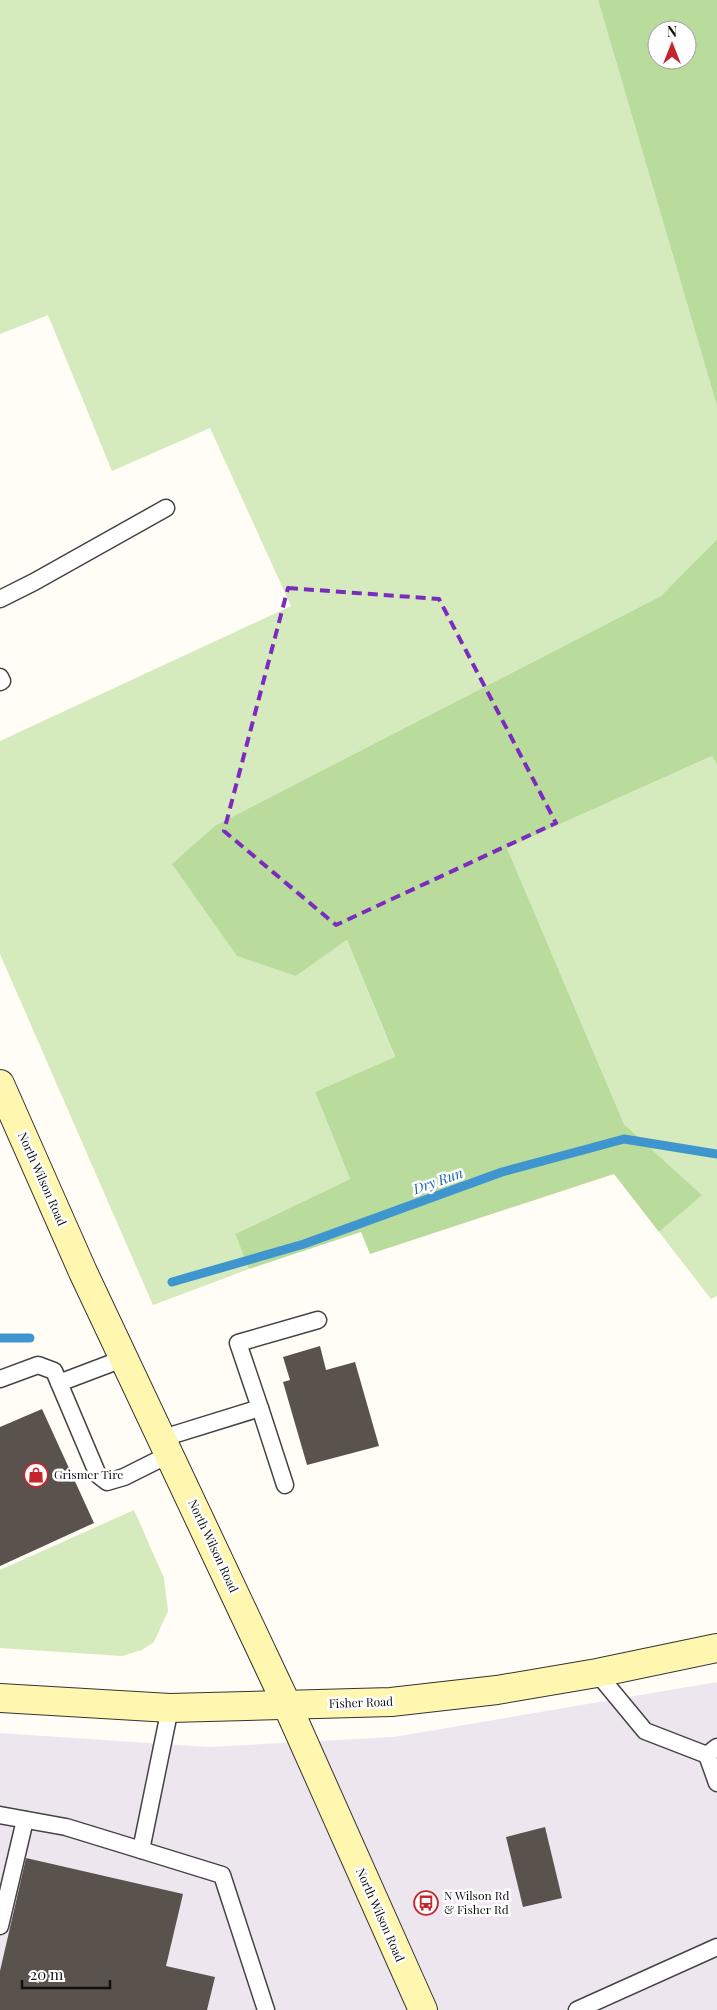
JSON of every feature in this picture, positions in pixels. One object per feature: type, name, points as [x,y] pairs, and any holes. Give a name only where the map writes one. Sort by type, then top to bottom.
[{"type":"main road","name":"North Wilson Road","points":[[0,1084],[83,1272],[287,1705],[422,2010]]},
{"type":"main road","name":"Fisher Road","points":[[0,1698],[170,1708],[391,1702],[497,1690],[597,1673],[717,1648]]},
{"type":"lane","points":[[0,599],[166,508]]},
{"type":"lane","points":[[0,677],[0,682]]},
{"type":"lane","points":[[285,1485],[238,1342],[318,1320]]},
{"type":"lane","points":[[59,1383],[125,1358]]},
{"type":"lane","points":[[0,1379],[38,1365],[54,1370],[98,1474],[108,1482],[124,1477],[166,1446],[260,1408]]},
{"type":"lane","points":[[597,1673],[645,1731],[712,1751],[717,1784]]},
{"type":"lane","points":[[141,1850],[170,1708]]},
{"type":"lane","points":[[0,1815],[66,1827],[222,1875],[266,2010]]},
{"type":"lane","points":[[0,1926],[25,1820]]},
{"type":"lane","points":[[577,2010],[717,1947]]},
{"type":"highlighted area","points":[[288,588],[439,599],[556,823],[336,925],[224,831]]},
{"type":"shaded area","points":[[717,1682],[717,2010],[0,2010],[0,1733],[208,1747],[394,1737]]},
{"type":"green space","points":[[0,0],[598,0],[717,406],[717,539],[661,596],[216,825],[296,976],[347,940],[395,1058],[315,1092],[350,1179],[235,1234],[249,1269],[153,1305],[0,954],[0,741],[291,606],[210,428],[112,471],[48,315],[0,334]]},
{"type":"green space","points":[[598,0],[717,0],[717,406]]},
{"type":"green space","points":[[717,539],[717,765],[712,756],[507,848],[624,1124],[702,1195],[659,1232],[614,1174],[370,1254],[361,1232],[249,1269],[235,1234],[350,1179],[315,1092],[395,1057],[347,940],[296,976],[237,956],[172,864],[216,825],[661,596]]},
{"type":"green space","points":[[712,756],[717,765],[717,1296],[711,1299],[659,1232],[701,1194],[624,1124],[507,848]]},
{"type":"green space","points":[[134,1510],[164,1578],[168,1611],[154,1642],[142,1650],[122,1656],[0,1648],[0,1570]]},
{"type":"building","points":[[320,1346],[326,1370],[355,1362],[379,1446],[307,1465],[283,1382],[290,1380],[283,1357]]},
{"type":"building","name":"Grismer Tire","points":[[42,1409],[94,1523],[0,1566],[0,1427]]},
{"type":"building","points":[[545,1827],[562,1898],[523,1907],[506,1837]]},
{"type":"building","points":[[26,1858],[183,1894],[166,1966],[215,1977],[207,2010],[0,2010],[0,1971]]},
{"type":"waterway","name":"Dry Run","points":[[172,1282],[304,1244],[502,1172],[624,1139],[717,1154]]},
{"type":"waterway","name":"Dry Run","points":[[0,1338],[30,1338]]},
{"type":"place","name":"Grismer Tire","points":[[36,1475]]},
{"type":"place","name":"N Wilson Rd & Fisher Rd","points":[[426,1903]]}]
